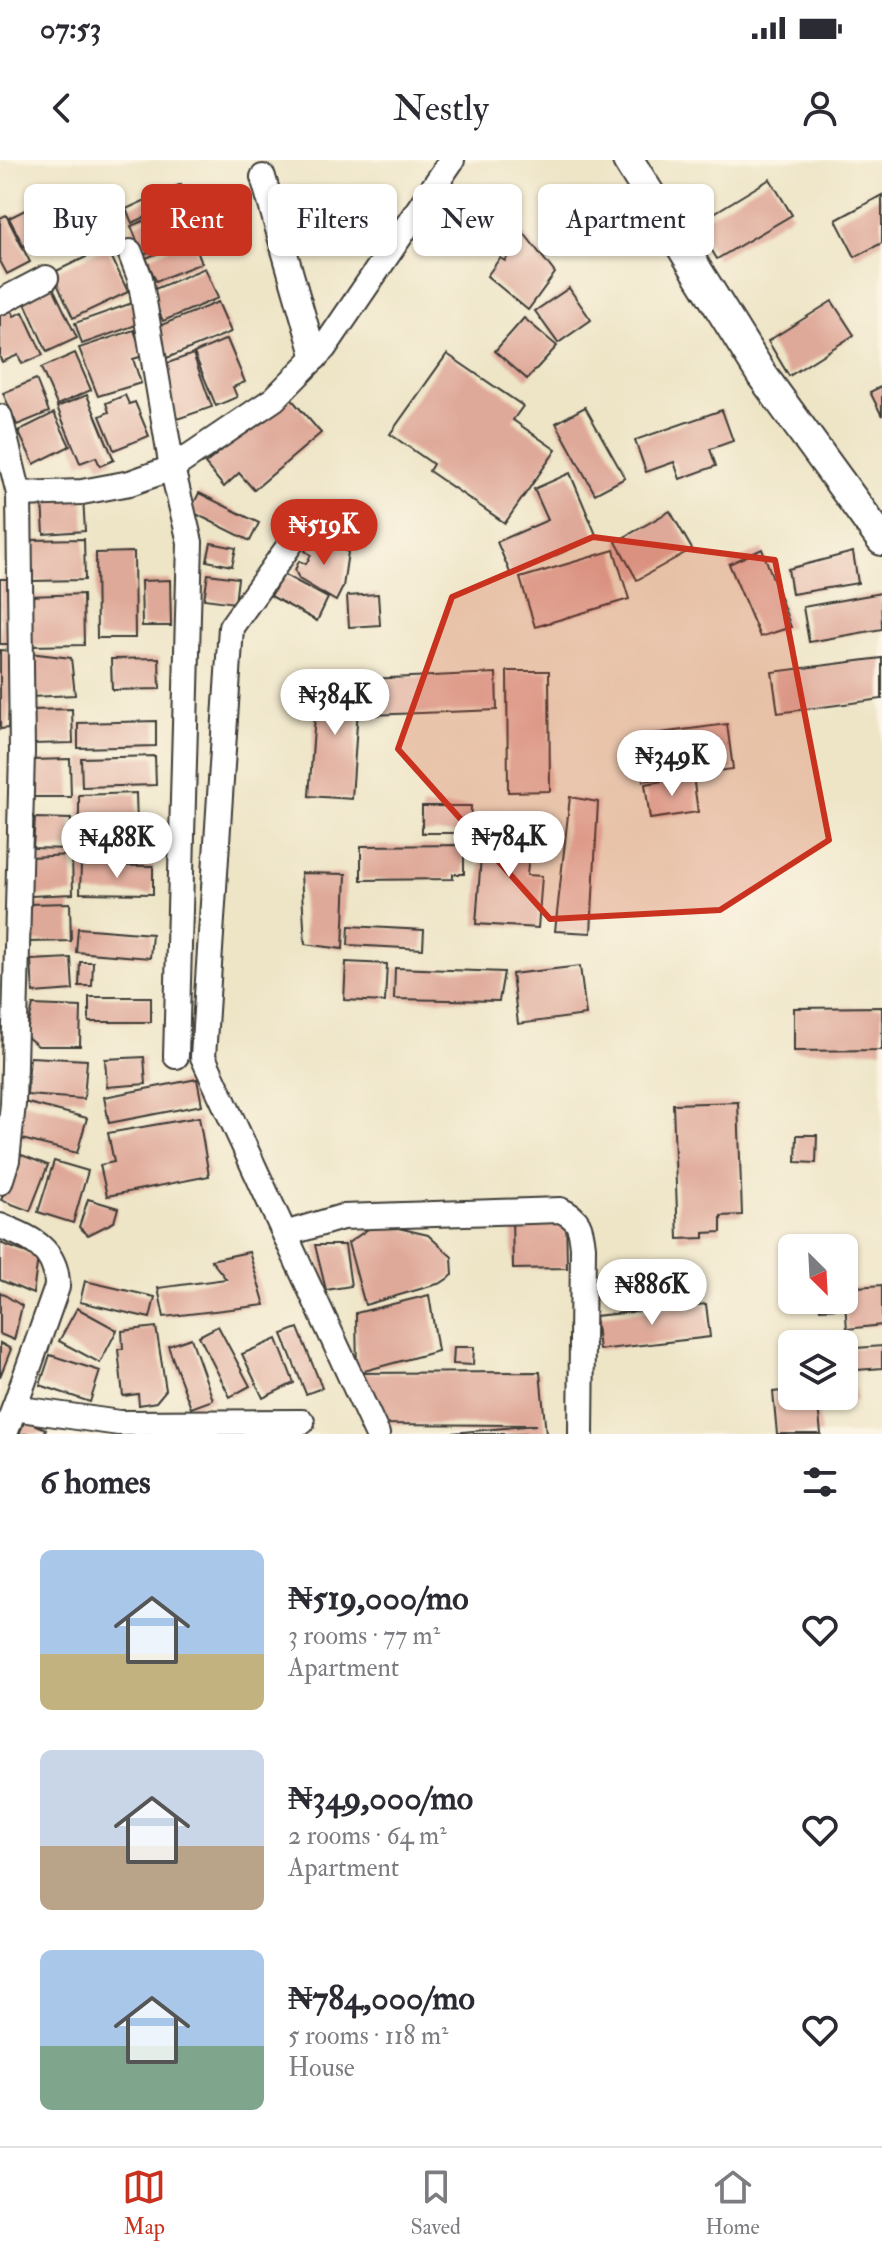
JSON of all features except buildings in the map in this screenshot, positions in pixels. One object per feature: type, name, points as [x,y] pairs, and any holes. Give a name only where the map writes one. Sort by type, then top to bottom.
[{"type":"street","points":[[19,494],[82,492],[130,483],[172,468],[274,399],[315,358],[452,160]]},
{"type":"street","points":[[628,160],[762,375],[882,540]]},
{"type":"street","points":[[263,177],[315,358]]},
{"type":"street","points":[[130,252],[140,278],[172,468],[190,542],[176,1056]]},
{"type":"street","points":[[0,302],[46,278]]},
{"type":"street","points":[[0,417],[19,494],[10,573],[13,1104],[7,1160],[0,1182]]},
{"type":"street","points":[[304,525],[231,627],[203,1057],[377,1434]]},
{"type":"street","points":[[285,1234],[342,1217],[560,1210],[574,1216],[581,1227],[583,1247],[581,1434]]},
{"type":"street","points":[[0,1226],[34,1238],[49,1256],[57,1274],[57,1287],[5,1434]]},
{"type":"street","points":[[14,1408],[119,1423],[302,1422]]},
{"type":"highlighted area","points":[[593,537],[775,560],[829,840],[720,910],[550,919],[398,749],[452,597]]}]
